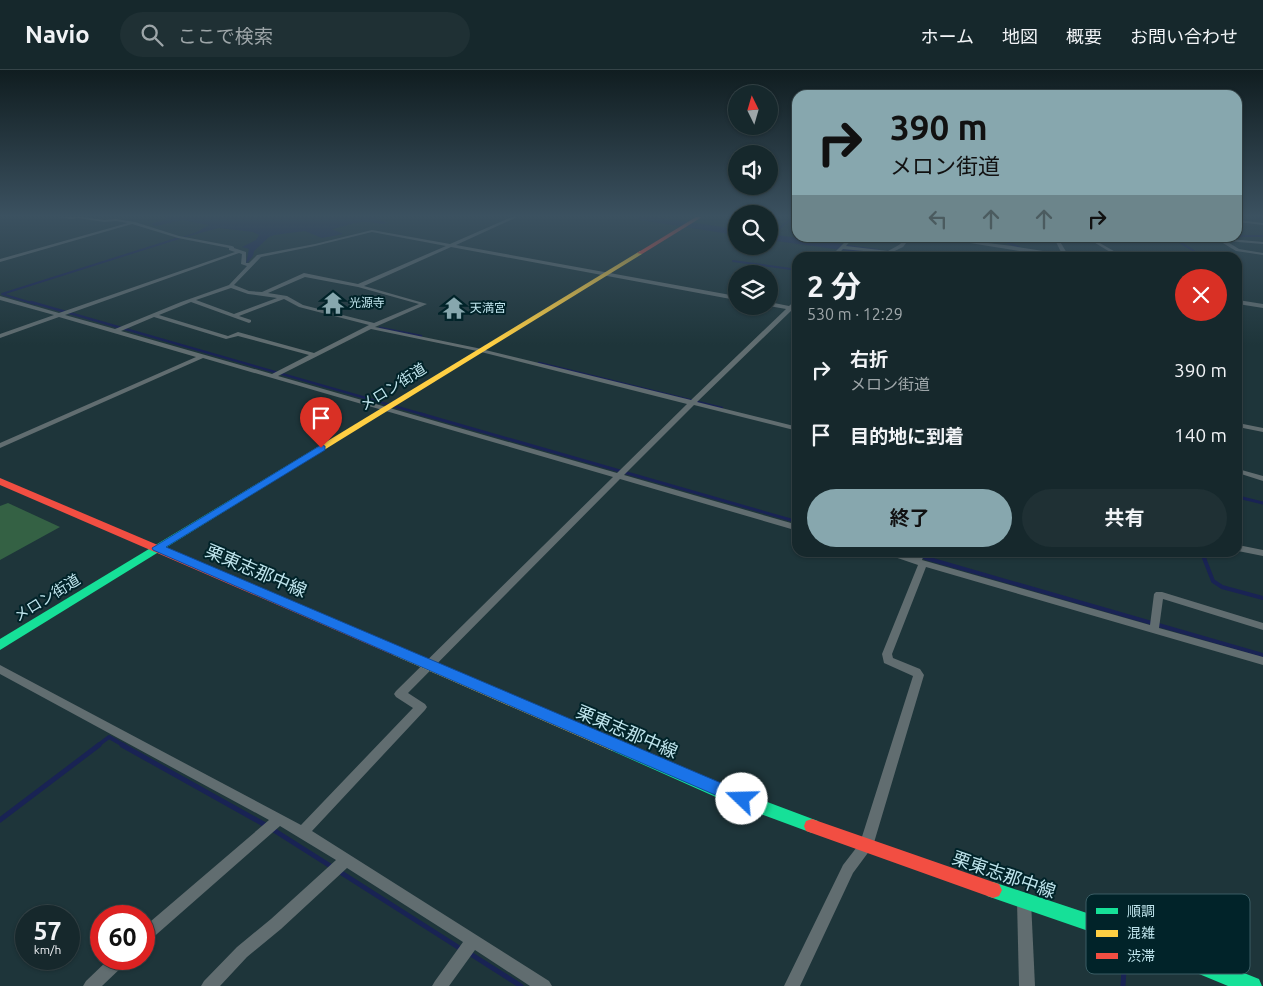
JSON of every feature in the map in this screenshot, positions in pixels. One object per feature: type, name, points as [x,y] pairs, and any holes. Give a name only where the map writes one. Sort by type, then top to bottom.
[{"type":"street","points":[[0,336],[216,260]]},
{"type":"street","points":[[243,260],[243,264],[251,265]]},
{"type":"street","points":[[120,329],[231,286],[255,260]]},
{"type":"street","points":[[359,286],[419,260]]},
{"type":"street","points":[[527,260],[728,297]]},
{"type":"street","name":"メロン街道","points":[[0,645],[628,260]]},
{"type":"street","points":[[262,294],[304,275],[359,286],[424,304],[371,326],[277,374]]},
{"type":"street","points":[[231,286],[248,292],[285,297],[302,306],[371,326],[792,427]]},
{"type":"street","points":[[233,316],[285,297]]},
{"type":"street","points":[[0,298],[120,329],[203,356],[277,374],[390,406],[622,473],[792,526]]},
{"type":"street","points":[[191,300],[215,307],[249,321]]},
{"type":"street","points":[[1242,303],[1263,306]]},
{"type":"street","points":[[303,832],[421,707],[400,694],[692,402],[740,358],[792,305]]},
{"type":"street","points":[[778,306],[792,308]]},
{"type":"street","points":[[154,315],[228,338],[238,334],[314,355]]},
{"type":"street","points":[[0,446],[203,356]]},
{"type":"street","points":[[1242,426],[1263,430]]},
{"type":"street","points":[[1242,472],[1263,479]]},
{"type":"street","name":"栗東志那中線","points":[[0,481],[724,793],[866,846],[1086,922]]},
{"type":"street","points":[[1242,549],[1263,553]]},
{"type":"street","points":[[792,986],[848,869],[866,846],[919,675],[916,672],[892,663],[888,660],[887,654],[920,558],[1155,626],[1263,661]]},
{"type":"street","points":[[1155,626],[1159,594],[1263,627]]},
{"type":"street","points":[[0,669],[303,832],[544,986]]},
{"type":"street","points":[[155,926],[279,819]]},
{"type":"street","points":[[209,986],[242,952],[276,924],[346,860]]},
{"type":"street","points":[[1024,901],[1027,986]]},
{"type":"street","points":[[440,986],[473,941]]},
{"type":"street","points":[[91,986],[108,970]]},
{"type":"street","name":"栗東志那中線","points":[[1222,974],[1252,986]]},
{"type":"green space","points":[[8,503],[60,527],[0,560],[0,506]]},
{"type":"waterway","points":[[35,304],[2,294],[110,260]]},
{"type":"waterway","points":[[733,261],[792,269]]},
{"type":"waterway","points":[[31,302],[425,415]]},
{"type":"waterway","points":[[380,328],[421,336]]},
{"type":"waterway","points":[[539,363],[722,408]]},
{"type":"waterway","points":[[421,414],[792,520]]},
{"type":"waterway","points":[[1242,498],[1263,503]]},
{"type":"waterway","points":[[923,557],[930,559]]},
{"type":"waterway","points":[[926,558],[1263,655]]},
{"type":"waterway","points":[[1204,558],[1213,581],[1222,587],[1263,598]]},
{"type":"waterway","points":[[97,746],[109,737],[125,746]]},
{"type":"waterway","points":[[0,820],[99,745]]},
{"type":"waterway","points":[[122,745],[267,826]]},
{"type":"waterway","points":[[272,829],[332,867]]},
{"type":"waterway","points":[[340,872],[461,949]]},
{"type":"waterway","points":[[469,953],[521,986]]},
{"type":"waterway","points":[[1123,986],[1124,974]]},
{"type":"traffic: fast","points":[[0,645],[321,448]]},
{"type":"traffic: fast","points":[[613,745],[724,793],[812,826]]},
{"type":"traffic: fast","points":[[993,890],[1086,921]]},
{"type":"traffic: fast","points":[[1222,974],[1252,986]]},
{"type":"traffic: slow","points":[[321,448],[629,260]]},
{"type":"traffic: slow","points":[[398,652],[613,745]]},
{"type":"traffic: jam","points":[[0,481],[398,652]]},
{"type":"traffic: jam","points":[[812,826],[993,890]]},
{"type":"place","name":"光源寺","points":[[333,303]]},
{"type":"place","name":"天満宮","points":[[454,308]]},
{"type":"route","points":[[321,448],[157,548],[724,793],[742,799]]}]
